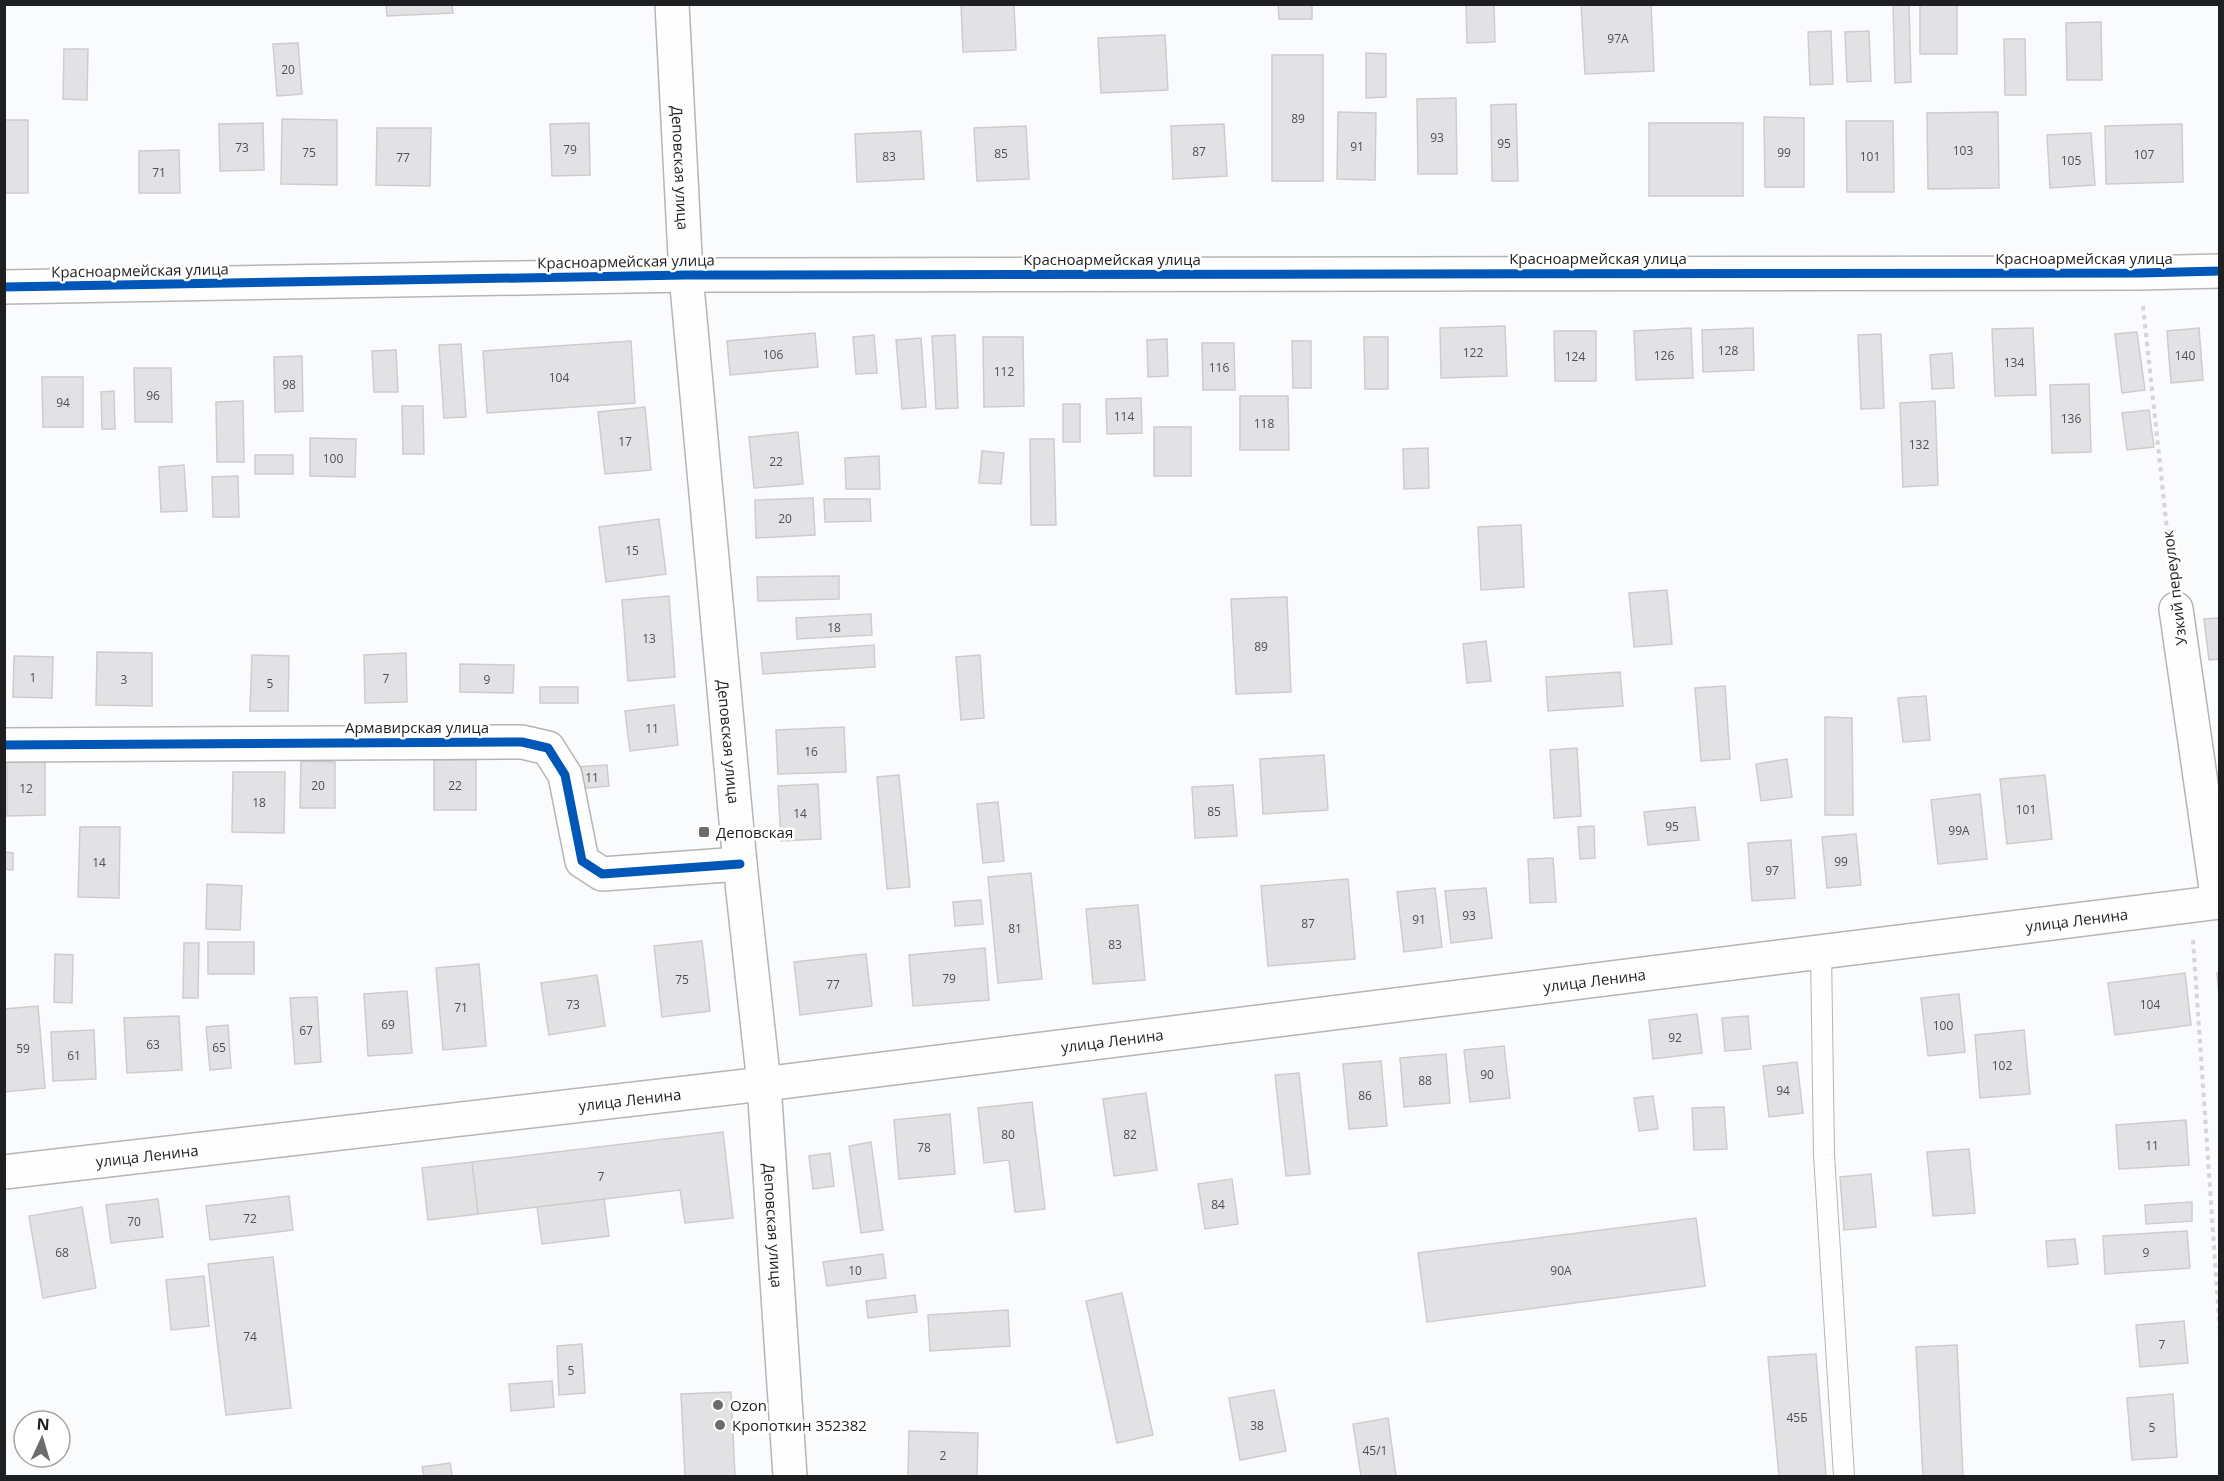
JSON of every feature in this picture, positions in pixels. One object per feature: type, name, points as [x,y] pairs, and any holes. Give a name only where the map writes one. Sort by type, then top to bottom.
[{"type":"street","name":"Деповская улица","points":[[672,4],[686,274],[740,864],[765,1084],[790,1476]]},
{"type":"street","name":"Красноармейская улица","points":[[4,287],[686,274],[2140,273],[2220,271]]},
{"type":"street","name":"Узкий переулок","points":[[2176,609],[2209,903]]},
{"type":"street","name":"Армавирская улица","points":[[4,745],[522,742],[548,748],[565,775],[582,861],[602,874],[740,864]]},
{"type":"street","name":"улица Ленина","points":[[4,1172],[765,1084],[2209,903]]},
{"type":"lane","points":[[1821,952],[1824,1155],[1844,1476]]},
{"type":"path","points":[[2209,903],[2220,1335]]},
{"type":"building","points":[[386,4],[452,4],[453,13],[387,16]]},
{"type":"building","points":[[961,4],[1014,4],[1016,50],[963,52]]},
{"type":"building","points":[[1278,4],[1312,4],[1312,19],[1279,19]]},
{"type":"building","points":[[1466,4],[1494,4],[1495,42],[1467,43]]},
{"type":"building","points":[[1581,4],[1651,4],[1654,71],[1585,74]]},
{"type":"building","points":[[1893,4],[1909,4],[1911,82],[1895,83]]},
{"type":"building","points":[[1920,4],[1957,4],[1957,54],[1920,54]]},
{"type":"building","points":[[2101,22],[2102,80],[2067,80],[2066,23]]},
{"type":"building","points":[[1831,31],[1833,84],[1810,85],[1808,32]]},
{"type":"building","points":[[1869,31],[1871,81],[1847,82],[1845,32]]},
{"type":"building","points":[[1165,35],[1168,90],[1101,93],[1098,38]]},
{"type":"building","points":[[2004,39],[2025,39],[2026,95],[2005,95]]},
{"type":"building","points":[[298,43],[302,94],[277,96],[273,44]]},
{"type":"building","points":[[64,49],[88,49],[87,100],[63,99]]},
{"type":"building","points":[[1366,53],[1386,54],[1386,97],[1366,98]]},
{"type":"building","points":[[1272,55],[1323,55],[1323,181],[1272,181]]},
{"type":"building","points":[[1456,98],[1457,174],[1418,174],[1417,99]]},
{"type":"building","points":[[1516,104],[1518,181],[1492,181],[1491,105]]},
{"type":"building","points":[[1338,112],[1376,113],[1375,180],[1337,179]]},
{"type":"building","points":[[1998,112],[1999,188],[1928,189],[1927,113]]},
{"type":"building","points":[[1764,117],[1804,118],[1804,187],[1765,187]]},
{"type":"building","points":[[282,119],[337,120],[337,185],[281,184]]},
{"type":"building","points":[[4,120],[28,120],[28,193],[4,193]]},
{"type":"building","points":[[1846,121],[1893,121],[1894,192],[1847,192]]},
{"type":"building","points":[[263,123],[264,170],[220,171],[219,124]]},
{"type":"building","points":[[589,123],[590,175],[552,176],[550,124]]},
{"type":"building","points":[[1649,123],[1743,123],[1743,196],[1649,196]]},
{"type":"building","points":[[1224,124],[1227,176],[1173,179],[1171,126]]},
{"type":"building","points":[[2182,124],[2183,182],[2106,184],[2105,126]]},
{"type":"building","points":[[1026,126],[1029,179],[977,181],[974,128]]},
{"type":"building","points":[[377,128],[431,128],[430,186],[376,185]]},
{"type":"building","points":[[921,131],[924,179],[857,182],[855,134]]},
{"type":"building","points":[[2091,133],[2095,185],[2050,188],[2047,135]]},
{"type":"building","points":[[179,150],[180,193],[139,193],[139,151]]},
{"type":"building","points":[[1505,326],[1507,376],[1441,378],[1440,328]]},
{"type":"building","points":[[1691,328],[1693,378],[1636,380],[1634,331]]},
{"type":"building","points":[[1753,328],[1754,370],[1703,372],[1702,330]]},
{"type":"building","points":[[2033,328],[2036,395],[1995,396],[1992,329]]},
{"type":"building","points":[[2199,328],[2203,380],[2171,383],[2167,331]]},
{"type":"building","points":[[1554,331],[1596,331],[1596,381],[1555,381]]},
{"type":"building","points":[[2137,332],[2145,390],[2122,393],[2115,334]]},
{"type":"building","points":[[815,333],[818,367],[730,375],[727,341]]},
{"type":"building","points":[[1881,334],[1884,408],[1861,409],[1858,335]]},
{"type":"building","points":[[874,335],[877,373],[856,374],[853,337]]},
{"type":"building","points":[[955,335],[958,408],[936,409],[932,336]]},
{"type":"building","points":[[983,337],[1023,337],[1024,406],[984,407]]},
{"type":"building","points":[[1364,337],[1388,337],[1388,389],[1365,389]]},
{"type":"building","points":[[921,338],[926,407],[902,409],[896,340]]},
{"type":"building","points":[[1167,339],[1168,376],[1148,377],[1147,340]]},
{"type":"building","points":[[631,341],[635,403],[487,413],[483,351]]},
{"type":"building","points":[[1292,341],[1311,341],[1311,388],[1293,388]]},
{"type":"building","points":[[1202,343],[1234,343],[1235,390],[1203,390]]},
{"type":"building","points":[[461,344],[466,417],[444,418],[439,345]]},
{"type":"building","points":[[396,350],[398,392],[374,392],[372,351]]},
{"type":"building","points":[[1952,353],[1954,388],[1932,389],[1930,355]]},
{"type":"building","points":[[302,356],[303,411],[275,412],[274,357]]},
{"type":"building","points":[[134,368],[171,368],[172,422],[135,422]]},
{"type":"building","points":[[42,377],[83,377],[83,427],[43,427]]},
{"type":"building","points":[[2089,384],[2091,452],[2052,453],[2050,385]]},
{"type":"building","points":[[114,391],[115,429],[102,429],[101,392]]},
{"type":"building","points":[[1240,396],[1288,396],[1289,450],[1240,450]]},
{"type":"building","points":[[1141,398],[1142,433],[1107,434],[1106,399]]},
{"type":"building","points":[[243,401],[244,462],[217,462],[216,402]]},
{"type":"building","points":[[1935,401],[1938,485],[1903,487],[1900,403]]},
{"type":"building","points":[[1063,404],[1080,404],[1080,442],[1063,442]]},
{"type":"building","points":[[402,406],[423,406],[424,454],[403,454]]},
{"type":"building","points":[[645,407],[651,470],[605,474],[598,412]]},
{"type":"building","points":[[2149,410],[2154,447],[2127,450],[2122,413]]},
{"type":"building","points":[[1154,427],[1191,427],[1191,476],[1154,476]]},
{"type":"building","points":[[798,432],[803,484],[754,488],[749,437]]},
{"type":"building","points":[[310,438],[356,439],[355,477],[310,476]]},
{"type":"building","points":[[1030,439],[1054,439],[1056,525],[1031,525]]},
{"type":"building","points":[[1428,448],[1429,488],[1404,489],[1403,449]]},
{"type":"building","points":[[982,451],[1004,453],[1001,484],[979,483]]},
{"type":"building","points":[[255,455],[293,455],[293,474],[255,474]]},
{"type":"building","points":[[879,456],[880,489],[846,489],[845,458]]},
{"type":"building","points":[[184,465],[187,511],[161,512],[159,467]]},
{"type":"building","points":[[238,476],[239,517],[213,517],[212,477]]},
{"type":"building","points":[[813,498],[815,535],[756,538],[755,500]]},
{"type":"building","points":[[824,499],[870,499],[871,521],[825,522]]},
{"type":"building","points":[[659,519],[666,574],[606,582],[599,527]]},
{"type":"building","points":[[1521,525],[1524,587],[1481,590],[1478,527]]},
{"type":"building","points":[[839,576],[839,599],[758,601],[757,577]]},
{"type":"building","points":[[1667,590],[1672,644],[1634,647],[1629,593]]},
{"type":"building","points":[[669,596],[675,677],[628,681],[622,600]]},
{"type":"building","points":[[1287,597],[1291,692],[1236,694],[1231,599]]},
{"type":"building","points":[[871,614],[872,635],[797,639],[796,618]]},
{"type":"building","points":[[2220,618],[2220,659],[2209,660],[2204,619]]},
{"type":"building","points":[[1486,641],[1491,681],[1467,683],[1463,644]]},
{"type":"building","points":[[874,645],[875,667],[763,674],[761,653]]},
{"type":"building","points":[[97,652],[152,653],[152,706],[96,705]]},
{"type":"building","points":[[406,653],[407,702],[365,703],[364,655]]},
{"type":"building","points":[[252,655],[289,656],[288,711],[250,711]]},
{"type":"building","points":[[980,655],[984,718],[961,720],[956,657]]},
{"type":"building","points":[[14,656],[53,657],[52,698],[13,697]]},
{"type":"building","points":[[460,664],[514,665],[513,693],[460,692]]},
{"type":"building","points":[[1620,672],[1623,706],[1548,711],[1546,677]]},
{"type":"building","points":[[1725,686],[1730,759],[1701,761],[1695,688]]},
{"type":"building","points":[[540,687],[578,687],[578,703],[540,703]]},
{"type":"building","points":[[1926,696],[1930,740],[1903,742],[1898,698]]},
{"type":"building","points":[[674,705],[678,745],[630,751],[625,711]]},
{"type":"building","points":[[1825,717],[1852,718],[1853,815],[1825,815]]},
{"type":"building","points":[[844,727],[846,772],[778,774],[776,730]]},
{"type":"building","points":[[1577,748],[1581,816],[1554,818],[1550,750]]},
{"type":"building","points":[[1324,755],[1328,810],[1263,814],[1260,759]]},
{"type":"building","points":[[1787,759],[1792,797],[1761,801],[1756,764]]},
{"type":"building","points":[[434,760],[476,760],[476,810],[434,810]]},
{"type":"building","points":[[7,761],[45,761],[45,815],[7,816]]},
{"type":"building","points":[[301,761],[335,762],[335,808],[300,808]]},
{"type":"building","points":[[607,765],[609,786],[577,789],[575,767]]},
{"type":"building","points":[[233,772],[285,772],[284,833],[232,832]]},
{"type":"building","points":[[899,775],[910,887],[887,889],[877,777]]},
{"type":"building","points":[[2045,775],[2052,839],[2007,844],[2000,779]]},
{"type":"building","points":[[818,784],[821,839],[781,841],[778,786]]},
{"type":"building","points":[[1233,785],[1237,836],[1195,838],[1192,787]]},
{"type":"building","points":[[1980,794],[1987,859],[1938,864],[1931,800]]},
{"type":"building","points":[[998,802],[1004,861],[983,863],[977,804]]},
{"type":"building","points":[[1695,807],[1699,840],[1648,845],[1644,812]]},
{"type":"building","points":[[1594,826],[1595,858],[1580,859],[1578,827]]},
{"type":"building","points":[[80,827],[120,827],[119,898],[78,897]]},
{"type":"building","points":[[1856,834],[1861,885],[1827,888],[1822,837]]},
{"type":"building","points":[[1791,840],[1795,898],[1752,901],[1748,843]]},
{"type":"building","points":[[4,852],[13,853],[13,870],[4,869]]},
{"type":"building","points":[[1553,858],[1556,902],[1530,903],[1528,859]]},
{"type":"building","points":[[1031,873],[1042,979],[998,983],[988,877]]},
{"type":"building","points":[[1348,879],[1355,959],[1268,966],[1261,886]]},
{"type":"building","points":[[207,884],[242,886],[240,930],[206,929]]},
{"type":"building","points":[[1435,888],[1442,947],[1404,952],[1397,892]]},
{"type":"building","points":[[1486,888],[1492,938],[1451,943],[1445,891]]},
{"type":"building","points":[[981,900],[983,924],[955,926],[953,902]]},
{"type":"building","points":[[1138,905],[1145,980],[1093,984],[1086,909]]},
{"type":"building","points":[[702,941],[710,1011],[662,1017],[654,946]]},
{"type":"building","points":[[208,942],[254,942],[254,974],[208,974]]},
{"type":"building","points":[[184,943],[199,943],[198,998],[183,998]]},
{"type":"building","points":[[985,948],[989,1000],[913,1006],[909,955]]},
{"type":"building","points":[[55,954],[73,955],[72,1003],[54,1002]]},
{"type":"building","points":[[866,954],[872,1006],[800,1015],[794,962]]},
{"type":"building","points":[[479,964],[486,1046],[443,1050],[436,968]]},
{"type":"building","points":[[2220,972],[2220,995],[2219,995],[2217,973]]},
{"type":"building","points":[[2185,973],[2191,1025],[2115,1035],[2108,983]]},
{"type":"building","points":[[597,975],[605,1026],[549,1035],[541,983]]},
{"type":"building","points":[[407,991],[412,1053],[368,1056],[364,994]]},
{"type":"building","points":[[1959,994],[1965,1052],[1928,1056],[1921,998]]},
{"type":"building","points":[[317,997],[321,1062],[295,1064],[290,998]]},
{"type":"building","points":[[38,1006],[45,1088],[4,1092],[4,1009]]},
{"type":"building","points":[[1697,1014],[1702,1053],[1653,1059],[1649,1020]]},
{"type":"building","points":[[179,1016],[182,1070],[127,1073],[124,1018]]},
{"type":"building","points":[[1748,1016],[1751,1049],[1725,1051],[1722,1018]]},
{"type":"building","points":[[228,1025],[231,1068],[210,1070],[206,1027]]},
{"type":"building","points":[[94,1030],[96,1079],[53,1081],[51,1032]]},
{"type":"building","points":[[2024,1030],[2030,1094],[1980,1098],[1975,1035]]},
{"type":"building","points":[[1504,1046],[1510,1098],[1470,1102],[1464,1050]]},
{"type":"building","points":[[1446,1054],[1450,1103],[1404,1107],[1400,1058]]},
{"type":"building","points":[[1381,1061],[1387,1126],[1349,1129],[1343,1064]]},
{"type":"building","points":[[1797,1062],[1803,1113],[1769,1117],[1763,1066]]},
{"type":"building","points":[[1299,1073],[1310,1174],[1286,1176],[1275,1075]]},
{"type":"building","points":[[1146,1093],[1157,1170],[1114,1176],[1103,1099]]},
{"type":"building","points":[[1653,1096],[1658,1129],[1639,1131],[1634,1098]]},
{"type":"building","points":[[1032,1102],[1045,1209],[1015,1212],[1009,1160],[984,1163],[978,1108]]},
{"type":"building","points":[[1724,1107],[1727,1149],[1694,1150],[1692,1108]]},
{"type":"building","points":[[950,1114],[955,1174],[899,1179],[894,1120]]},
{"type":"building","points":[[2186,1120],[2189,1165],[2119,1169],[2116,1125]]},
{"type":"building","points":[[723,1132],[733,1218],[685,1223],[680,1190],[478,1214],[472,1162]]},
{"type":"building","points":[[871,1142],[883,1230],[861,1233],[849,1146]]},
{"type":"building","points":[[1969,1149],[1975,1213],[1933,1216],[1927,1152]]},
{"type":"building","points":[[830,1153],[834,1186],[813,1189],[809,1156]]},
{"type":"building","points":[[472,1162],[478,1214],[428,1220],[422,1168]]},
{"type":"building","points":[[1871,1174],[1876,1227],[1844,1230],[1840,1177]]},
{"type":"building","points":[[1232,1179],[1238,1224],[1205,1229],[1198,1184]]},
{"type":"building","points":[[289,1196],[293,1230],[210,1240],[206,1206]]},
{"type":"building","points":[[158,1199],[163,1237],[111,1243],[106,1205]]},
{"type":"building","points":[[604,1199],[609,1236],[542,1244],[537,1207]]},
{"type":"building","points":[[2192,1202],[2192,1221],[2146,1224],[2145,1205]]},
{"type":"building","points":[[82,1207],[96,1288],[43,1298],[29,1216]]},
{"type":"building","points":[[1696,1218],[1705,1286],[1427,1322],[1418,1253]]},
{"type":"building","points":[[2187,1231],[2190,1268],[2105,1274],[2103,1236]]},
{"type":"building","points":[[2075,1239],[2078,1264],[2048,1267],[2046,1241]]},
{"type":"building","points":[[883,1254],[886,1278],[827,1286],[823,1262]]},
{"type":"building","points":[[273,1257],[291,1408],[226,1415],[208,1264]]},
{"type":"building","points":[[204,1276],[209,1326],[171,1330],[166,1280]]},
{"type":"building","points":[[1122,1293],[1153,1435],[1117,1443],[1086,1301]]},
{"type":"building","points":[[915,1295],[917,1312],[868,1318],[866,1301]]},
{"type":"building","points":[[1008,1310],[1010,1346],[930,1351],[928,1315]]},
{"type":"building","points":[[2184,1321],[2188,1363],[2140,1367],[2136,1325]]},
{"type":"building","points":[[582,1344],[585,1393],[559,1395],[557,1346]]},
{"type":"building","points":[[1957,1345],[1963,1476],[1923,1476],[1916,1347]]},
{"type":"building","points":[[1816,1354],[1826,1476],[1779,1476],[1768,1357]]},
{"type":"building","points":[[552,1381],[554,1407],[511,1411],[509,1384]]},
{"type":"building","points":[[1274,1390],[1286,1451],[1240,1460],[1229,1398]]},
{"type":"building","points":[[731,1392],[735,1476],[685,1476],[681,1394]]},
{"type":"building","points":[[2173,1394],[2177,1457],[2132,1460],[2127,1398]]},
{"type":"building","points":[[1388,1418],[1396,1476],[1361,1476],[1353,1424]]},
{"type":"building","points":[[909,1431],[978,1433],[977,1476],[908,1476]]},
{"type":"building","points":[[450,1463],[452,1476],[424,1476],[422,1467]]},
{"type":"cycle path","points":[[4,287],[686,275],[2220,271]]},
{"type":"cycle path","points":[[4,745],[522,742],[548,748],[565,775],[582,861],[602,874],[740,864]]},
{"type":"place","name":"Деповская","points":[[704,832]]},
{"type":"place","name":"Ozon","points":[[718,1405]]},
{"type":"place","name":"Кропоткин 352382","points":[[720,1425]]}]
